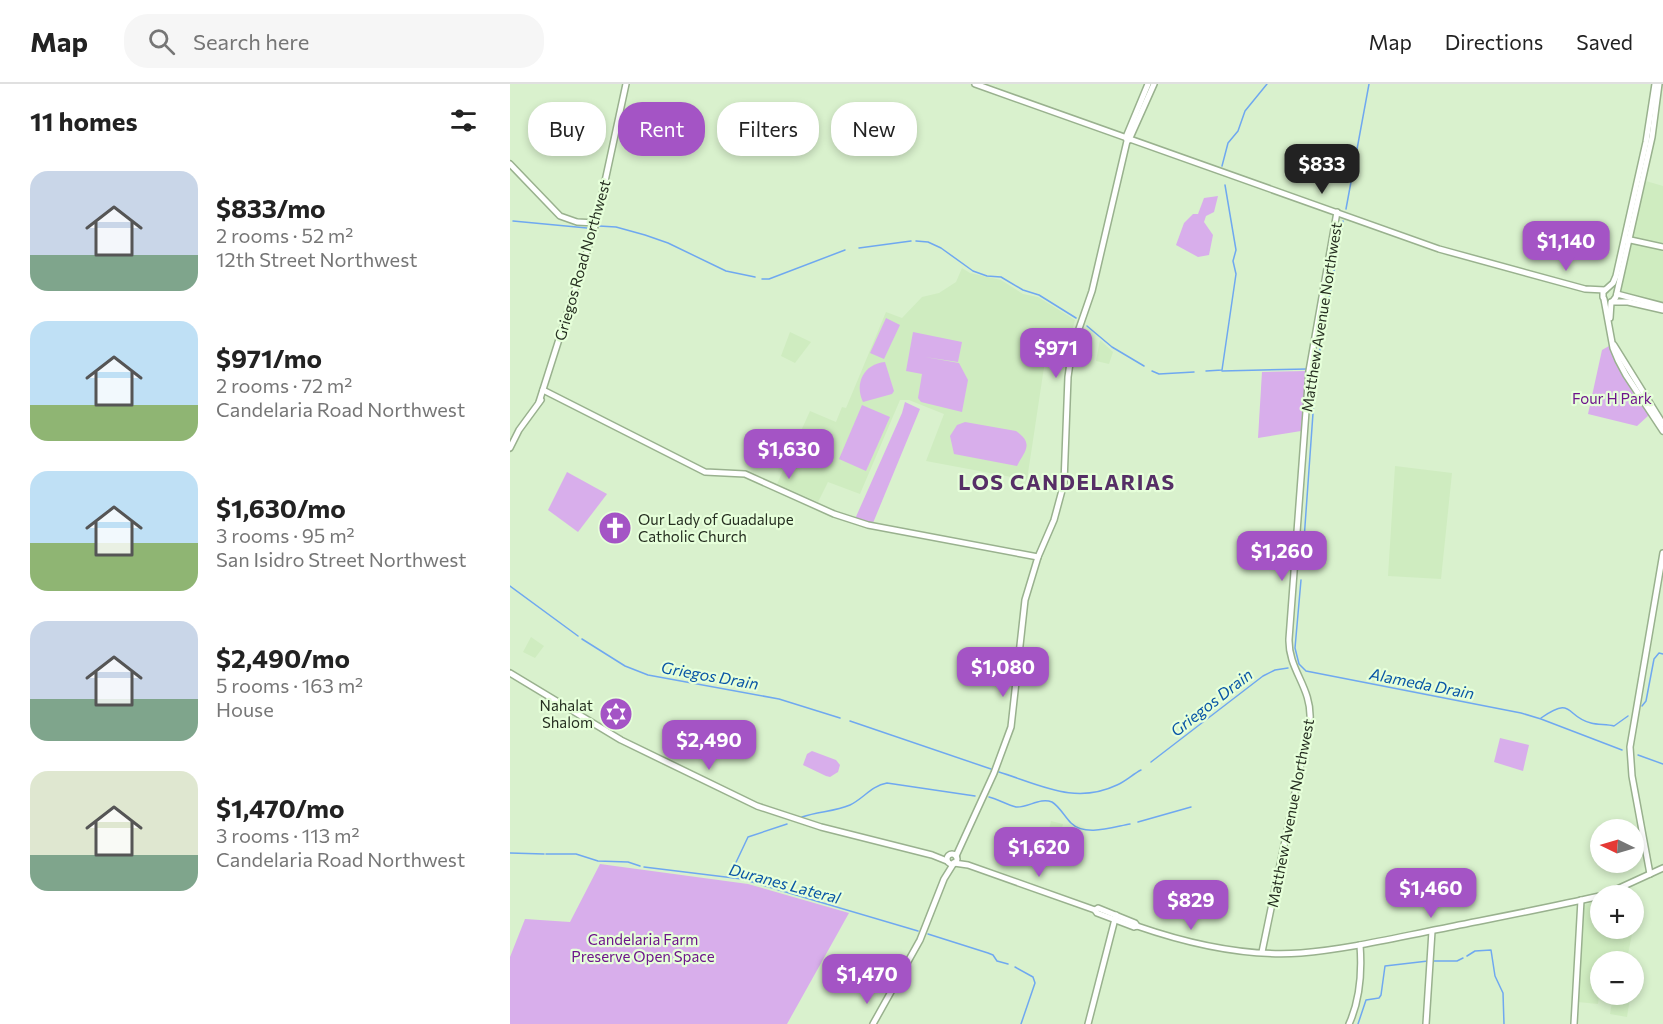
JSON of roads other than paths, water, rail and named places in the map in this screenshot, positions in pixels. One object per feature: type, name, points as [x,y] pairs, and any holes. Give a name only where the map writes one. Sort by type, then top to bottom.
[{"type":"main road","name":"Griegos Road Northwest","points":[[510,448],[544,391],[596,223],[626,84]]},
{"type":"main road","points":[[975,84],[1439,249],[1588,289],[1612,301],[1663,308]]},
{"type":"main road","points":[[871,1024],[920,940],[952,859],[987,789],[1009,735],[1014,708],[1022,614],[1038,557],[1060,502],[1066,467],[1068,377],[1072,349],[1092,291],[1128,139],[1148,84]]},
{"type":"main road","points":[[1128,139],[1154,84]]},
{"type":"main road","points":[[1609,322],[1658,84]]},
{"type":"main road","points":[[510,164],[560,216],[578,222],[596,223]]},
{"type":"main road","name":"Matthew Avenue Northwest","points":[[1262,952],[1310,720],[1308,695],[1292,664],[1289,647],[1309,371],[1336,212]]},
{"type":"main road","points":[[1627,239],[1663,247]]},
{"type":"main road","points":[[1627,239],[1615,280],[1607,289],[1604,298],[1618,360],[1663,430]]},
{"type":"main road","points":[[1588,289],[1607,289],[1663,308]]},
{"type":"main road","points":[[1614,343],[1621,359],[1663,424]]},
{"type":"main road","points":[[544,391],[705,472],[745,474],[824,510],[868,525],[1038,557]]},
{"type":"main road","points":[[1650,874],[1630,760],[1630,747],[1663,553]]},
{"type":"main road","points":[[510,673],[621,740],[757,806],[821,827],[952,859],[1135,922],[1137,926],[1196,944],[1262,952],[1300,953],[1358,945],[1590,898]]},
{"type":"main road","points":[[1629,885],[1663,868]]},
{"type":"main road","points":[[1574,1024],[1581,900]]},
{"type":"main road","points":[[1088,1024],[1115,917]]},
{"type":"main road","points":[[1426,1024],[1432,931]]},
{"type":"main road","points":[[1349,1024],[1356,1008],[1360,966],[1358,945]]},
{"type":"waterway","points":[[1222,166],[1228,143],[1238,131],[1245,111],[1267,84]]},
{"type":"waterway","name":"Alameda Drain","points":[[1346,209],[1369,84]]},
{"type":"waterway","points":[[1206,371],[1222,370],[1236,274],[1233,261],[1236,250],[1225,185]]},
{"type":"waterway","points":[[513,221],[587,228]]},
{"type":"waterway","name":"Alameda Drain","points":[[1302,568],[1316,371],[1343,221]]},
{"type":"waterway","points":[[599,226],[616,227],[645,235],[668,243],[726,271],[755,277]]},
{"type":"waterway","points":[[859,248],[911,241]]},
{"type":"waterway","points":[[916,241],[928,242],[941,248],[973,271],[987,276],[1001,277],[1023,290],[1039,295],[1076,318]]},
{"type":"waterway","points":[[762,279],[769,279],[845,250]]},
{"type":"waterway","points":[[1087,326],[1112,347],[1144,366]]},
{"type":"waterway","points":[[1222,371],[1307,369]]},
{"type":"waterway","points":[[1152,371],[1159,374],[1194,372]]},
{"type":"waterway","name":"Alameda Drain","points":[[1301,580],[1295,648],[1299,664],[1306,671],[1521,713],[1622,750]]},
{"type":"waterway","name":"Griegos Drain","points":[[510,586],[578,636]]},
{"type":"waterway","name":"Griegos Drain","points":[[582,639],[625,666],[648,675],[779,699],[840,718]]},
{"type":"waterway","points":[[1642,706],[1646,701],[1654,659],[1659,653],[1663,654]]},
{"type":"waterway","name":"Griegos Drain","points":[[1151,762],[1263,676],[1275,670],[1288,668]]},
{"type":"waterway","points":[[1541,718],[1552,711],[1564,708],[1594,724],[1614,726],[1628,716]]},
{"type":"waterway","name":"Griegos Drain","points":[[850,721],[991,769]]},
{"type":"waterway","name":"Alameda Drain","points":[[1638,755],[1663,764]]},
{"type":"waterway","name":"Griegos Drain","points":[[999,772],[1058,791],[1087,793],[1102,791],[1117,785],[1141,770]]},
{"type":"waterway","points":[[802,817],[850,805],[876,787],[887,783],[975,796]]},
{"type":"waterway","points":[[989,797],[1016,807],[1043,801],[1052,802],[1071,823],[1084,829],[1099,830],[1130,824]]},
{"type":"waterway","points":[[1138,822],[1191,807]]},
{"type":"waterway","points":[[731,873],[748,837],[787,824]]},
{"type":"waterway","name":"Duranes Lateral","points":[[510,853],[544,854]]},
{"type":"waterway","name":"Duranes Lateral","points":[[546,854],[576,854],[598,861],[628,862],[640,866]]},
{"type":"waterway","name":"Duranes Lateral","points":[[644,867],[742,879],[918,931]]},
{"type":"waterway","name":"Duranes Lateral","points":[[928,934],[988,953],[993,955],[997,961],[1008,964]]},
{"type":"waterway","points":[[1467,956],[1475,951],[1491,950],[1495,976],[1503,993],[1504,1024]]},
{"type":"waterway","points":[[1434,961],[1457,961],[1463,958]]},
{"type":"waterway","points":[[1358,1024],[1366,1000],[1379,998],[1381,995],[1385,966],[1428,961]]},
{"type":"waterway","points":[[1015,967],[1033,977],[1035,983],[1021,1024]]},
{"type":"place","name":"Our Lady of Guadalupe Catholic Church","points":[[615,528]]},
{"type":"place","name":"Nahalat Shalom","points":[[616,714]]},
{"type":"district","name":"LOS CANDELARIAS","points":[[1067,481]]},
{"type":"park label","name":"Four H Park","points":[[1612,398]]},
{"type":"park label","name":"Candelaria Farm Preserve Open Space","points":[[643,948]]}]
